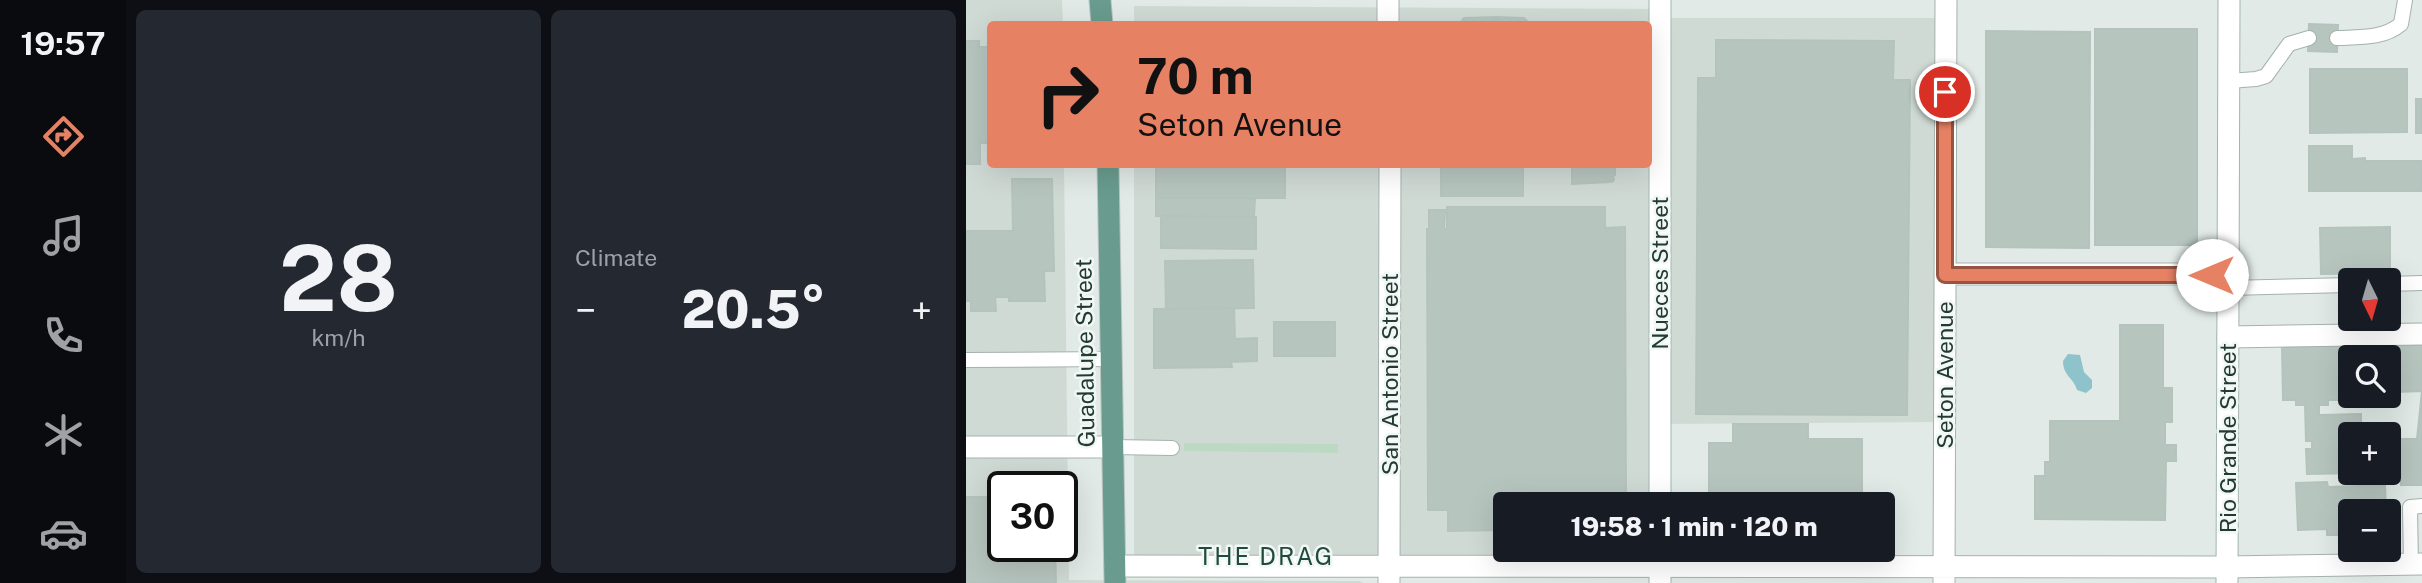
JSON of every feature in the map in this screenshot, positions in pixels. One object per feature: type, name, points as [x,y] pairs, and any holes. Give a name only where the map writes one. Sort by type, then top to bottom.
[{"type":"main road","points":[[1100,0],[1102,21]]},
{"type":"main road","name":"Guadalupe Street","points":[[1108,168],[1115,575]]},
{"type":"street","points":[[1388,0],[1388,21]]},
{"type":"street","name":"Nueces Street","points":[[1660,0],[1660,492]]},
{"type":"street","name":"Seton Avenue","points":[[1944,574],[1946,0]]},
{"type":"street","name":"Rio Grande Street","points":[[2227,575],[2229,0]]},
{"type":"street","name":"San Antonio Street","points":[[1389,574],[1390,168]]},
{"type":"street","points":[[1945,275],[2228,281]]},
{"type":"street","points":[[2228,337],[2422,334]]},
{"type":"street","points":[[966,447],[1113,447]]},
{"type":"street","points":[[1115,575],[1389,574],[1660,566],[1944,574],[2227,575],[2417,564]]},
{"type":"lane","points":[[2337,38],[2391,33],[2401,24],[2405,0]]},
{"type":"lane","points":[[2229,81],[2266,76],[2289,44],[2309,38]]},
{"type":"lane","points":[[2228,281],[2338,285]]},
{"type":"lane","points":[[2401,284],[2422,283]]},
{"type":"lane","points":[[966,359],[1112,359]]},
{"type":"lane","points":[[1113,447],[1172,448]]},
{"type":"lane","points":[[2417,564],[2410,507],[2422,506]]},
{"type":"shaded area","points":[[966,0],[1062,0],[1063,21],[987,21],[987,168],[1064,168],[1068,471],[987,471],[987,562],[1069,562],[1069,580],[1364,583],[966,583]]},
{"type":"shaded area","points":[[1134,6],[1656,9],[1660,18],[1938,18],[1939,422],[1660,424],[1660,492],[1493,492],[1493,561],[1134,557],[1134,168],[1652,168],[1652,21],[1134,21]]},
{"type":"shaded area","points":[[1520,562],[1660,562],[1660,566]]},
{"type":"green space","points":[[1184,443],[1338,444],[1338,453],[1184,451]]},
{"type":"water","points":[[2068,354],[2080,355],[2084,372],[2092,380],[2092,388],[2086,393],[2077,390],[2065,370],[2063,361]]},
{"type":"building","points":[[1496,17],[1496,21],[1462,21],[1464,18]]},
{"type":"building","points":[[1496,17],[1524,18],[1527,21],[1496,21]]},
{"type":"building","points":[[2309,24],[2338,25],[2337,52],[2308,51]]},
{"type":"building","points":[[2095,29],[2197,29],[2197,245],[2095,245]]},
{"type":"building","points":[[1986,31],[2090,32],[2089,248],[1986,247]]},
{"type":"building","points":[[1716,40],[1894,41],[1893,80],[1910,80],[1907,415],[1696,414],[1698,78],[1716,78]]},
{"type":"building","points":[[966,41],[979,41],[979,47],[987,47],[987,143],[980,143],[980,164],[966,164]]},
{"type":"building","points":[[2310,69],[2407,69],[2407,132],[2310,133]]},
{"type":"building","points":[[2416,99],[2422,99],[2422,133],[2416,133]]},
{"type":"building","points":[[2309,146],[2352,146],[2352,159],[2365,158],[2365,161],[2422,161],[2422,191],[2309,191]]},
{"type":"building","points":[[1156,168],[1285,168],[1285,198],[1156,198]]},
{"type":"building","points":[[1441,168],[1523,168],[1523,196],[1441,196]]},
{"type":"building","points":[[1572,168],[1615,168],[1612,182],[1608,179],[1609,182],[1572,184]]},
{"type":"building","points":[[1012,179],[1052,179],[1054,271],[1044,271],[1045,301],[1009,301],[1009,297],[995,297],[996,311],[971,311],[971,301],[966,301],[966,231],[1013,231]]},
{"type":"building","points":[[1156,198],[1255,198],[1254,217],[1156,216]]},
{"type":"building","points":[[1447,207],[1605,207],[1605,228],[1625,227],[1626,492],[1493,492],[1493,530],[1448,531],[1448,510],[1428,510],[1429,210],[1445,210],[1444,229],[1447,229]]},
{"type":"building","points":[[1161,216],[1256,217],[1256,249],[1161,248]]},
{"type":"building","points":[[2390,227],[2390,268],[2338,268],[2338,274],[2321,274],[2320,228]]},
{"type":"building","points":[[1253,260],[1254,308],[1166,309],[1165,261]]},
{"type":"building","points":[[1234,308],[1235,339],[1257,338],[1257,361],[1231,362],[1232,367],[1154,368],[1154,309]]},
{"type":"building","points":[[1274,322],[1335,322],[1335,356],[1274,356]]},
{"type":"building","points":[[2120,325],[2163,325],[2163,388],[2172,388],[2172,422],[2165,422],[2165,445],[2176,445],[2176,461],[2166,461],[2165,520],[2035,519],[2035,476],[2045,476],[2045,462],[2050,462],[2050,421],[2120,421]]},
{"type":"building","points":[[2422,343],[2422,391],[2401,392],[2401,345],[2338,345],[2338,400],[2328,400],[2328,405],[2319,405],[2319,415],[2361,414],[2361,422],[2338,422],[2338,473],[2307,474],[2306,449],[2312,449],[2312,441],[2306,441],[2305,405],[2296,405],[2296,400],[2283,400],[2282,344]]},
{"type":"building","points":[[2422,391],[2422,485],[2401,485],[2401,439],[2417,439]]},
{"type":"building","points":[[1733,424],[1808,424],[1808,439],[1862,439],[1862,492],[1709,492],[1709,443],[1733,443]]},
{"type":"building","points":[[2327,482],[2328,487],[2385,485],[2386,499],[2338,499],[2338,535],[2327,535],[2327,529],[2298,530],[2296,483]]},
{"type":"building","points":[[966,497],[987,497],[987,562],[1055,562],[1056,583],[966,583]]},
{"type":"district","name":"THE DRAG","points":[[1266,557]]},
{"type":"route","points":[[1945,92],[1945,275],[2212,275]]}]
